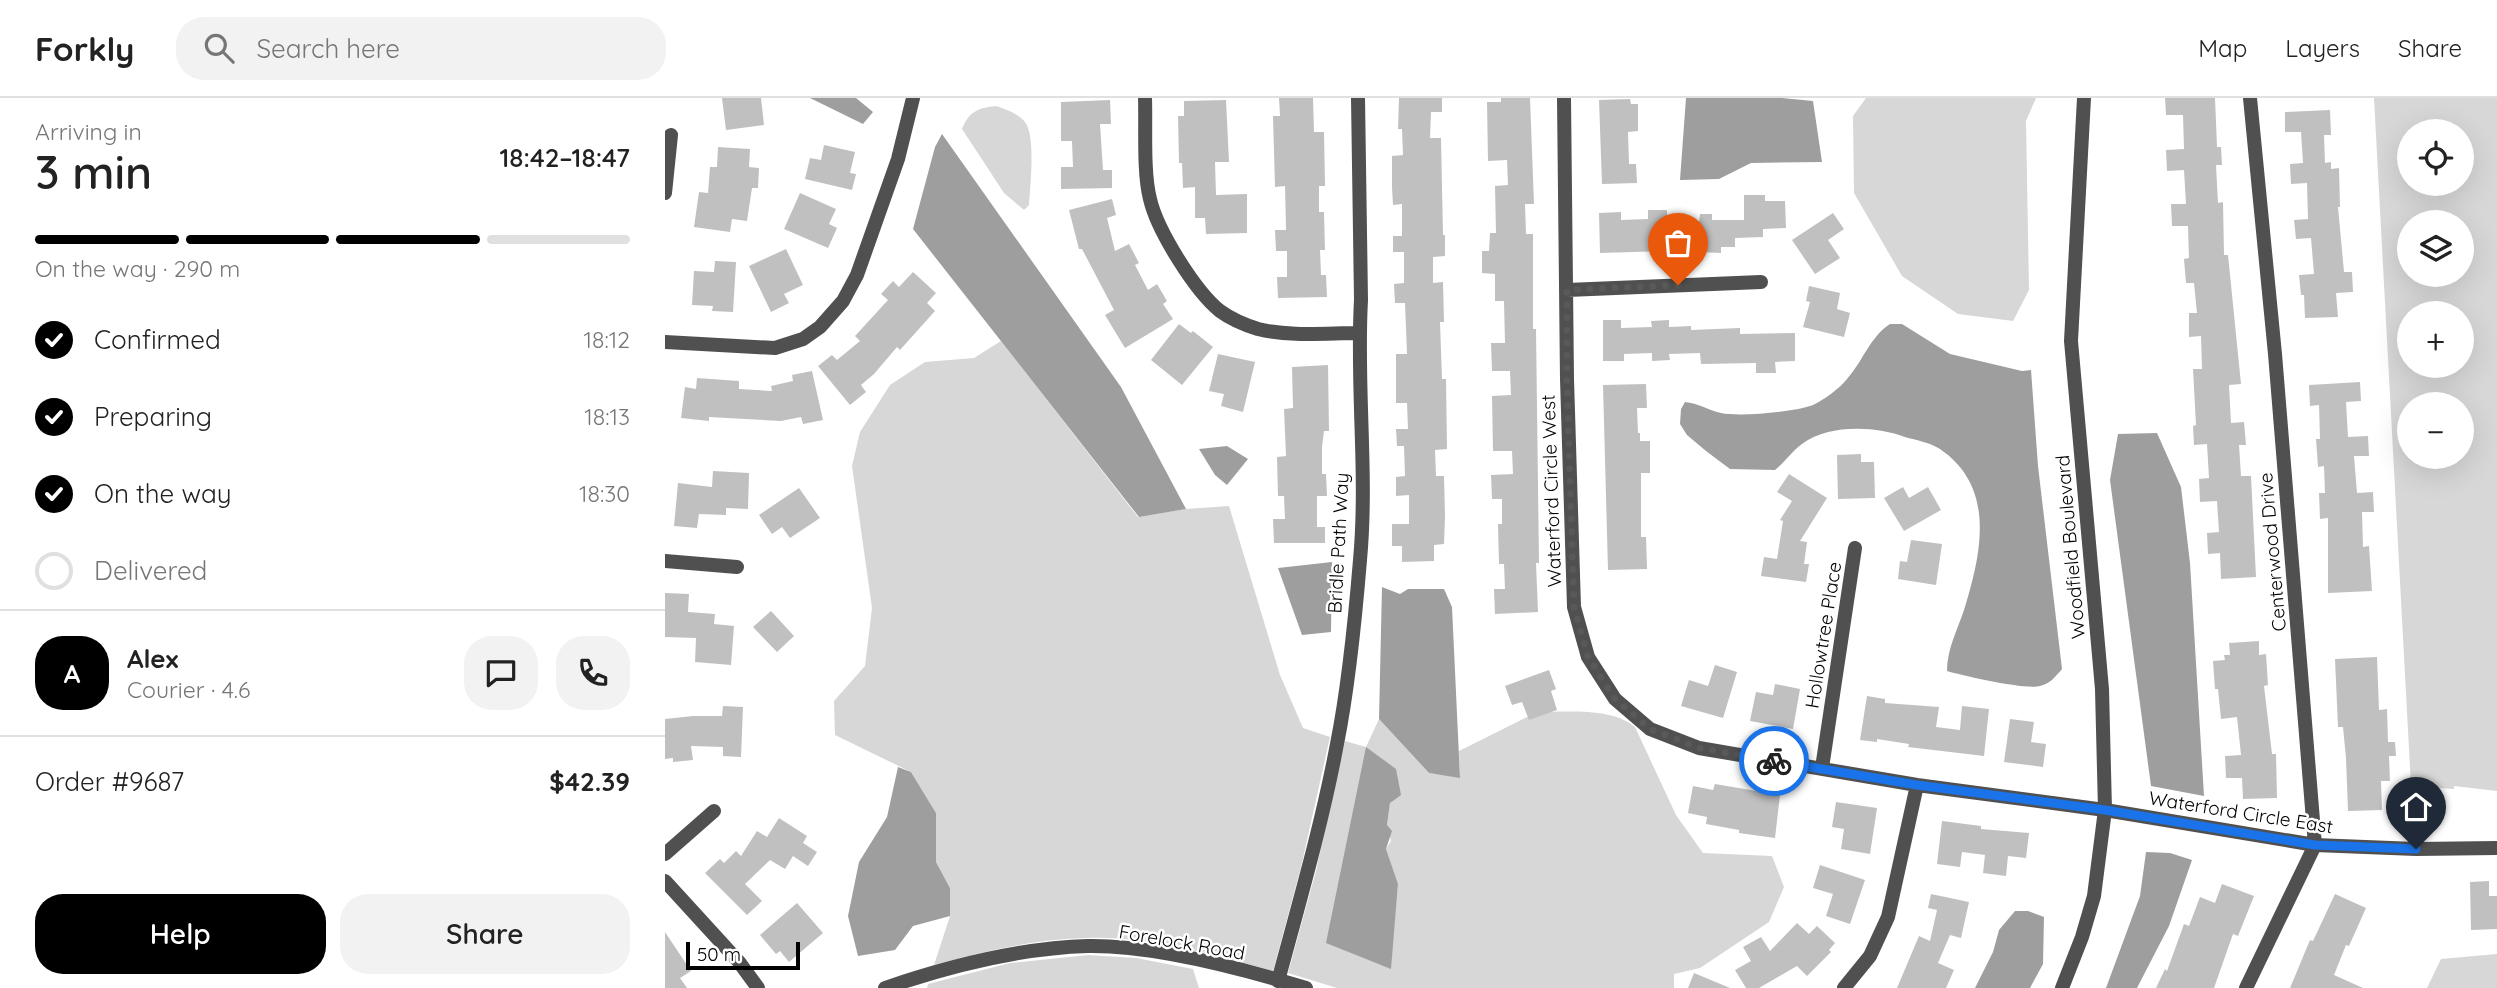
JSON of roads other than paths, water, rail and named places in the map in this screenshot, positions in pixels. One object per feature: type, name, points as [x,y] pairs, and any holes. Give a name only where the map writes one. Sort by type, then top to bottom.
[{"type":"street","points":[[665,342],[775,348],[803,339],[820,327],[851,290],[898,159],[913,98]]},
{"type":"street","points":[[1145,98],[1149,197],[1157,224],[1202,293],[1220,311],[1236,321],[1261,329],[1293,333],[1359,333]]},
{"type":"street","name":"Bridle Path Way","points":[[1278,981],[1337,744],[1360,557],[1362,400],[1359,333],[1361,300],[1358,98]]},
{"type":"street","name":"Waterford Circle West","points":[[1564,98],[1567,379],[1574,607],[1588,657],[1615,699],[1650,729],[1699,748],[1917,785],[2105,810]]},
{"type":"street","name":"Woodfield Boulevard","points":[[2062,988],[2082,937],[2094,896],[2105,810],[2102,689],[2071,341],[2084,98]]},
{"type":"street","name":"Centerwood Drive","points":[[2250,98],[2275,354],[2315,845]]},
{"type":"street","points":[[665,193],[671,135]]},
{"type":"street","points":[[1567,290],[1761,282]]},
{"type":"street","name":"Hollowtree Place","points":[[1822,768],[1855,548]]},
{"type":"street","points":[[665,561],[737,566]]},
{"type":"street","points":[[1844,988],[1870,956],[1888,916],[1899,877],[1917,785]]},
{"type":"street","name":"Waterford Circle East","points":[[2105,810],[2315,845],[2416,849],[2497,848]]},
{"type":"street","points":[[665,854],[714,811]]},
{"type":"street","points":[[2246,988],[2315,845]]},
{"type":"street","points":[[665,881],[739,962],[758,988]]},
{"type":"street","name":"Forelock Road","points":[[885,988],[1008,954],[1088,946],[1137,950],[1211,963],[1306,988]]}]
